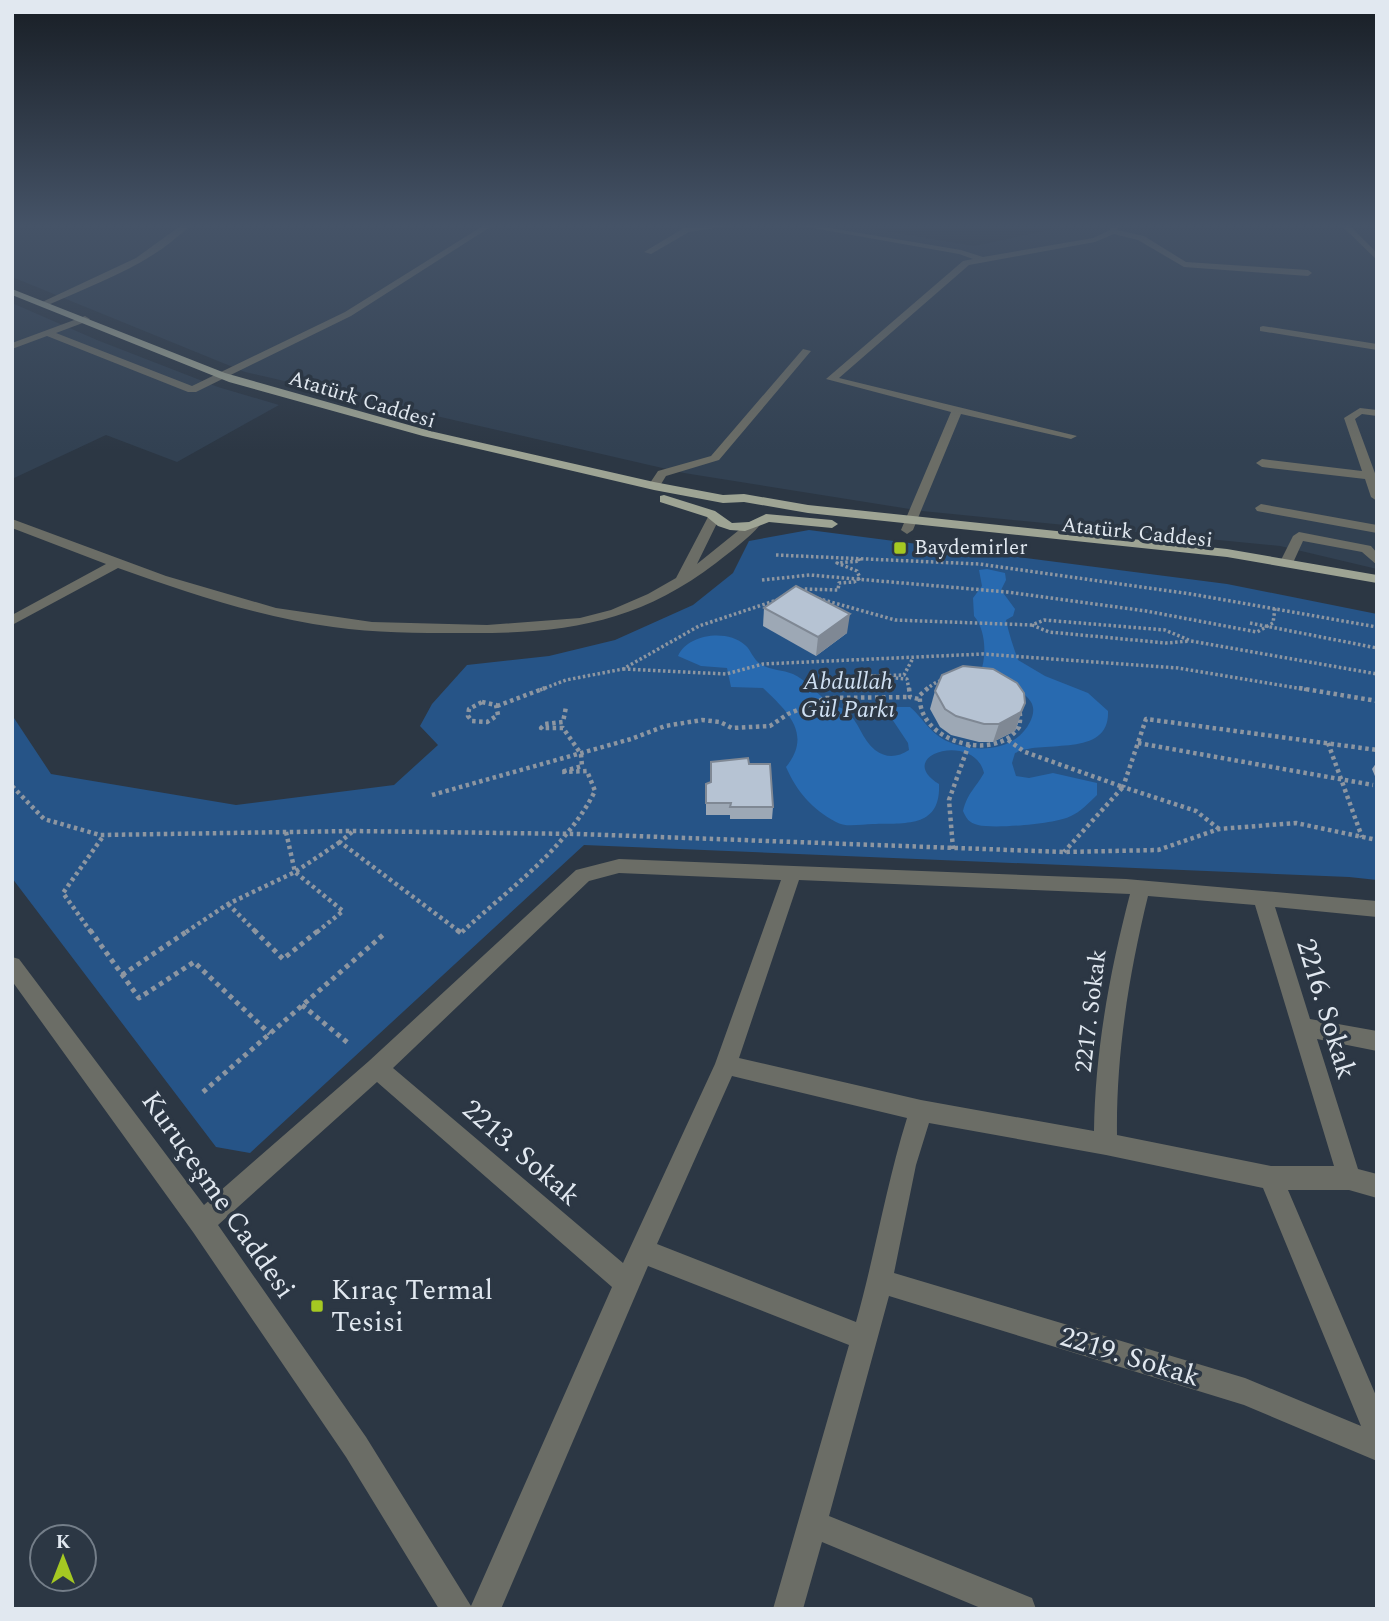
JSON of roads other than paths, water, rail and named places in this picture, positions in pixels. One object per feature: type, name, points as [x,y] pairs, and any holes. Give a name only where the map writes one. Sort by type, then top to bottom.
[{"type":"main road","name":"Atatürk Caddesi","points":[[35,300],[225,376],[241,385],[430,443],[692,506],[732,526],[754,525]]},
{"type":"main road","points":[[225,376],[427,434],[654,486],[723,499],[744,498],[909,525],[1227,553],[1377,579]]},
{"type":"main road","points":[[713,515],[712,508],[723,499]]},
{"type":"main road","points":[[754,525],[766,518],[768,513],[762,503]]},
{"type":"main road","name":"Atatürk Caddesi","points":[[766,518],[909,525],[1215,562],[1377,591]]},
{"type":"street","points":[[45,303],[52,300]]},
{"type":"street","points":[[47,333],[192,390],[348,314],[371,300]]},
{"type":"street","points":[[923,300],[831,379],[1071,436]]},
{"type":"street","points":[[12,346],[85,319]]},
{"type":"street","points":[[1263,329],[1377,346]]},
{"type":"street","points":[[654,486],[662,474],[715,458],[806,351]]},
{"type":"street","points":[[909,525],[957,410]]},
{"type":"street","points":[[1377,412],[1360,411],[1349,418],[1377,497]]},
{"type":"street","points":[[1262,463],[1370,476]]},
{"type":"street","points":[[1261,508],[1377,529]]},
{"type":"street","points":[[683,578],[713,515]]},
{"type":"street","points":[[12,523],[202,593],[265,610],[348,625],[425,629],[551,626],[590,621],[650,597],[702,568],[754,525]]},
{"type":"street","points":[[1287,562],[1299,536],[1366,549],[1377,561]]},
{"type":"street","points":[[12,621],[117,563]]},
{"type":"street","points":[[202,1223],[377,1068],[583,875],[619,866],[1141,887],[1377,909]]},
{"type":"street","points":[[485,1609],[627,1283],[726,1065],[792,873]]},
{"type":"street","name":"2217. Sokak","points":[[1106,1144],[1105,1107],[1125,944],[1141,887]]},
{"type":"street","name":"2216. Sokak","points":[[1262,897],[1349,1178]]},
{"type":"street","name":"Kuruçeşme Caddesi","points":[[12,965],[202,1223],[356,1447],[457,1609]]},
{"type":"street","points":[[1303,1027],[1377,1041]]},
{"type":"street","points":[[726,1065],[921,1111],[1106,1144],[1271,1178],[1349,1178],[1377,1186]]},
{"type":"street","name":"2213. Sokak","points":[[377,1068],[627,1283]]},
{"type":"street","points":[[788,1609],[880,1281],[904,1165],[921,1111]]},
{"type":"street","points":[[1271,1178],[1377,1431]]},
{"type":"street","points":[[642,1251],[863,1338]]},
{"type":"street","name":"2219. Sokak","points":[[880,1281],[1245,1392],[1377,1447]]},
{"type":"street","points":[[811,1523],[1021,1609]]},
{"type":"place","name":"Baydemirler","points":[[900,548]]},
{"type":"place","name":"Kıraç Termal Tesisi","points":[[317,1306]]},
{"type":"park label","name":"Abdullah Gül Parkı","points":[[848,696]]}]
